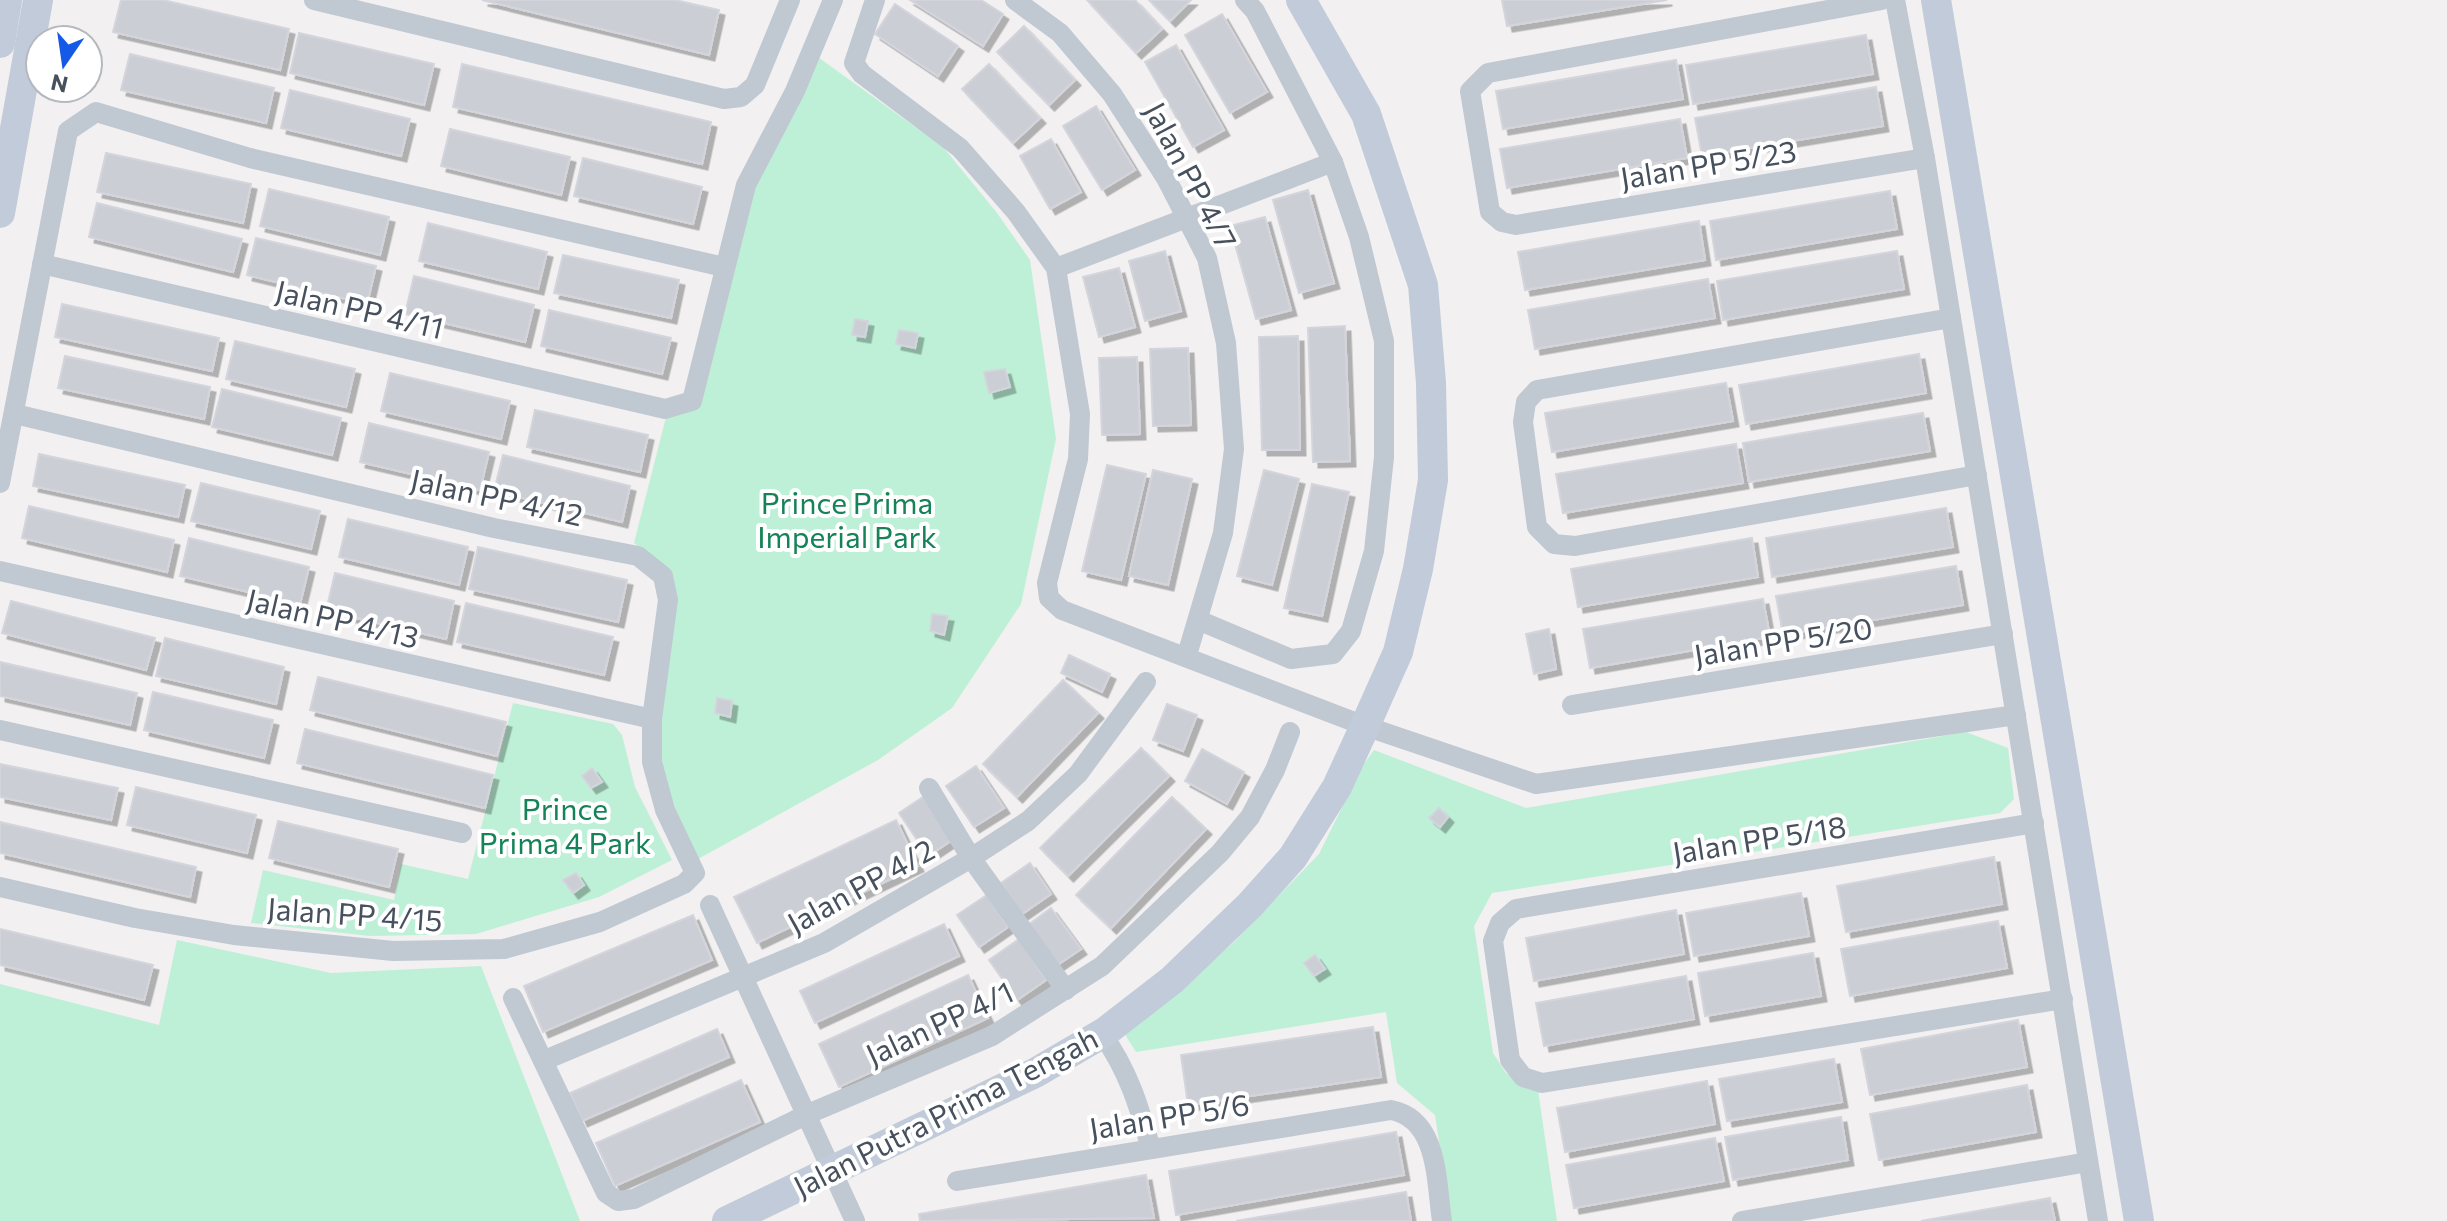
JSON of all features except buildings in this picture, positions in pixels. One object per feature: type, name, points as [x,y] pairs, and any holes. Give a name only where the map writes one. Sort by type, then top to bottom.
[{"type":"street","points":[[0,43],[7,0]]},
{"type":"street","points":[[0,213],[38,0]]},
{"type":"street","points":[[314,0],[724,99],[741,97],[755,85],[790,0]]},
{"type":"street","points":[[0,483],[9,412],[68,131],[96,112],[250,158],[724,267],[746,185],[795,91],[833,0]]},
{"type":"street","points":[[875,0],[854,63],[862,74],[960,148],[1016,212],[1056,268],[1080,414],[1078,459],[1047,583],[1049,598],[1062,610],[1187,655],[1365,726],[1536,784],[2016,715]]},
{"type":"street","name":"Jalan PP 4/7","points":[[1015,0],[1060,33],[1112,94],[1166,178],[1207,258],[1226,343],[1234,449],[1223,533],[1187,655]]},
{"type":"street","points":[[1198,620],[1291,659],[1333,654],[1351,631],[1376,535],[1384,457],[1384,341],[1359,237],[1333,162],[1255,11],[1245,0]]},
{"type":"street","name":"Jalan Putra Prima Tengah","points":[[727,1221],[967,1107],[1102,1034],[1172,980],[1250,905],[1293,857],[1337,787],[1398,652],[1418,569],[1433,480],[1431,383],[1423,285],[1366,114],[1301,0]]},
{"type":"street","name":"Jalan PP 5/23","points":[[1882,0],[1488,73],[1470,91],[1490,212],[1502,222],[1516,225],[1925,158]]},
{"type":"street","points":[[1895,0],[1925,158],[2098,1221]]},
{"type":"street","points":[[1936,0],[2139,1221]]},
{"type":"street","points":[[1056,268],[1333,162]]},
{"type":"street","name":"Jalan PP 4/11","points":[[42,264],[665,409],[692,401],[724,267]]},
{"type":"street","points":[[1951,318],[1537,390],[1526,402],[1523,422],[1537,527],[1554,544],[1575,546],[1977,475]]},
{"type":"street","name":"Jalan PP 4/12","points":[[9,412],[494,528],[638,556],[663,576],[668,600],[652,719],[652,762],[665,810],[695,873]]},
{"type":"street","name":"Jalan PP 4/13","points":[[0,571],[652,719]]},
{"type":"street","name":"Jalan PP 5/20","points":[[1572,705],[2003,634]]},
{"type":"street","name":"Jalan PP 4/2","points":[[545,1060],[824,943],[971,858],[1028,821],[1078,774],[1146,682]]},
{"type":"street","points":[[0,730],[462,833]]},
{"type":"street","name":"Jalan PP 4/1","points":[[545,1060],[606,1193],[618,1201],[634,1199],[808,1114],[992,1036],[1102,966],[1220,853],[1250,817],[1275,770],[1290,732]]},
{"type":"street","points":[[929,788],[971,858],[1066,990]]},
{"type":"street","name":"Jalan PP 5/18","points":[[2034,823],[1516,909],[1500,923],[1493,941],[1510,1060],[1523,1077],[1542,1083],[2063,999]]},
{"type":"street","name":"Jalan PP 4/15","points":[[0,887],[135,918],[234,935],[393,951],[504,949],[600,922],[684,884],[695,873]]},
{"type":"street","points":[[710,905],[855,1221]]},
{"type":"street","points":[[513,998],[545,1060]]},
{"type":"street","points":[[1102,1034],[1121,1061],[1137,1096],[1151,1149]]},
{"type":"street","name":"Jalan PP 5/6","points":[[957,1181],[1391,1110],[1406,1112],[1425,1133],[1442,1221]]},
{"type":"street","points":[[1742,1221],[2088,1162]]},
{"type":"green space","name":"Prince Prima Imperial Park","points":[[815,55],[943,147],[997,213],[1030,260],[1056,439],[1021,604],[952,708],[878,760],[698,859],[655,764],[665,568],[634,543],[667,413],[701,398],[743,214]]},
{"type":"green space","name":"Prince Prima 4 Park","points":[[513,703],[613,724],[622,735],[635,787],[672,860],[599,897],[476,934],[370,936],[251,923],[263,870],[394,900],[401,864],[468,879]]},
{"type":"green space","points":[[1966,732],[2008,748],[2014,799],[2000,813],[1492,893],[1474,926],[1493,1053],[1506,1073],[1538,1090],[1557,1221],[1451,1221],[1435,1115],[1397,1083],[1386,1012],[1136,1052],[1124,1033],[1234,942],[1319,854],[1363,765],[1374,750],[1526,808]]},
{"type":"green space","points":[[177,940],[331,973],[481,966],[580,1221],[0,1221],[0,984],[159,1025]]}]
